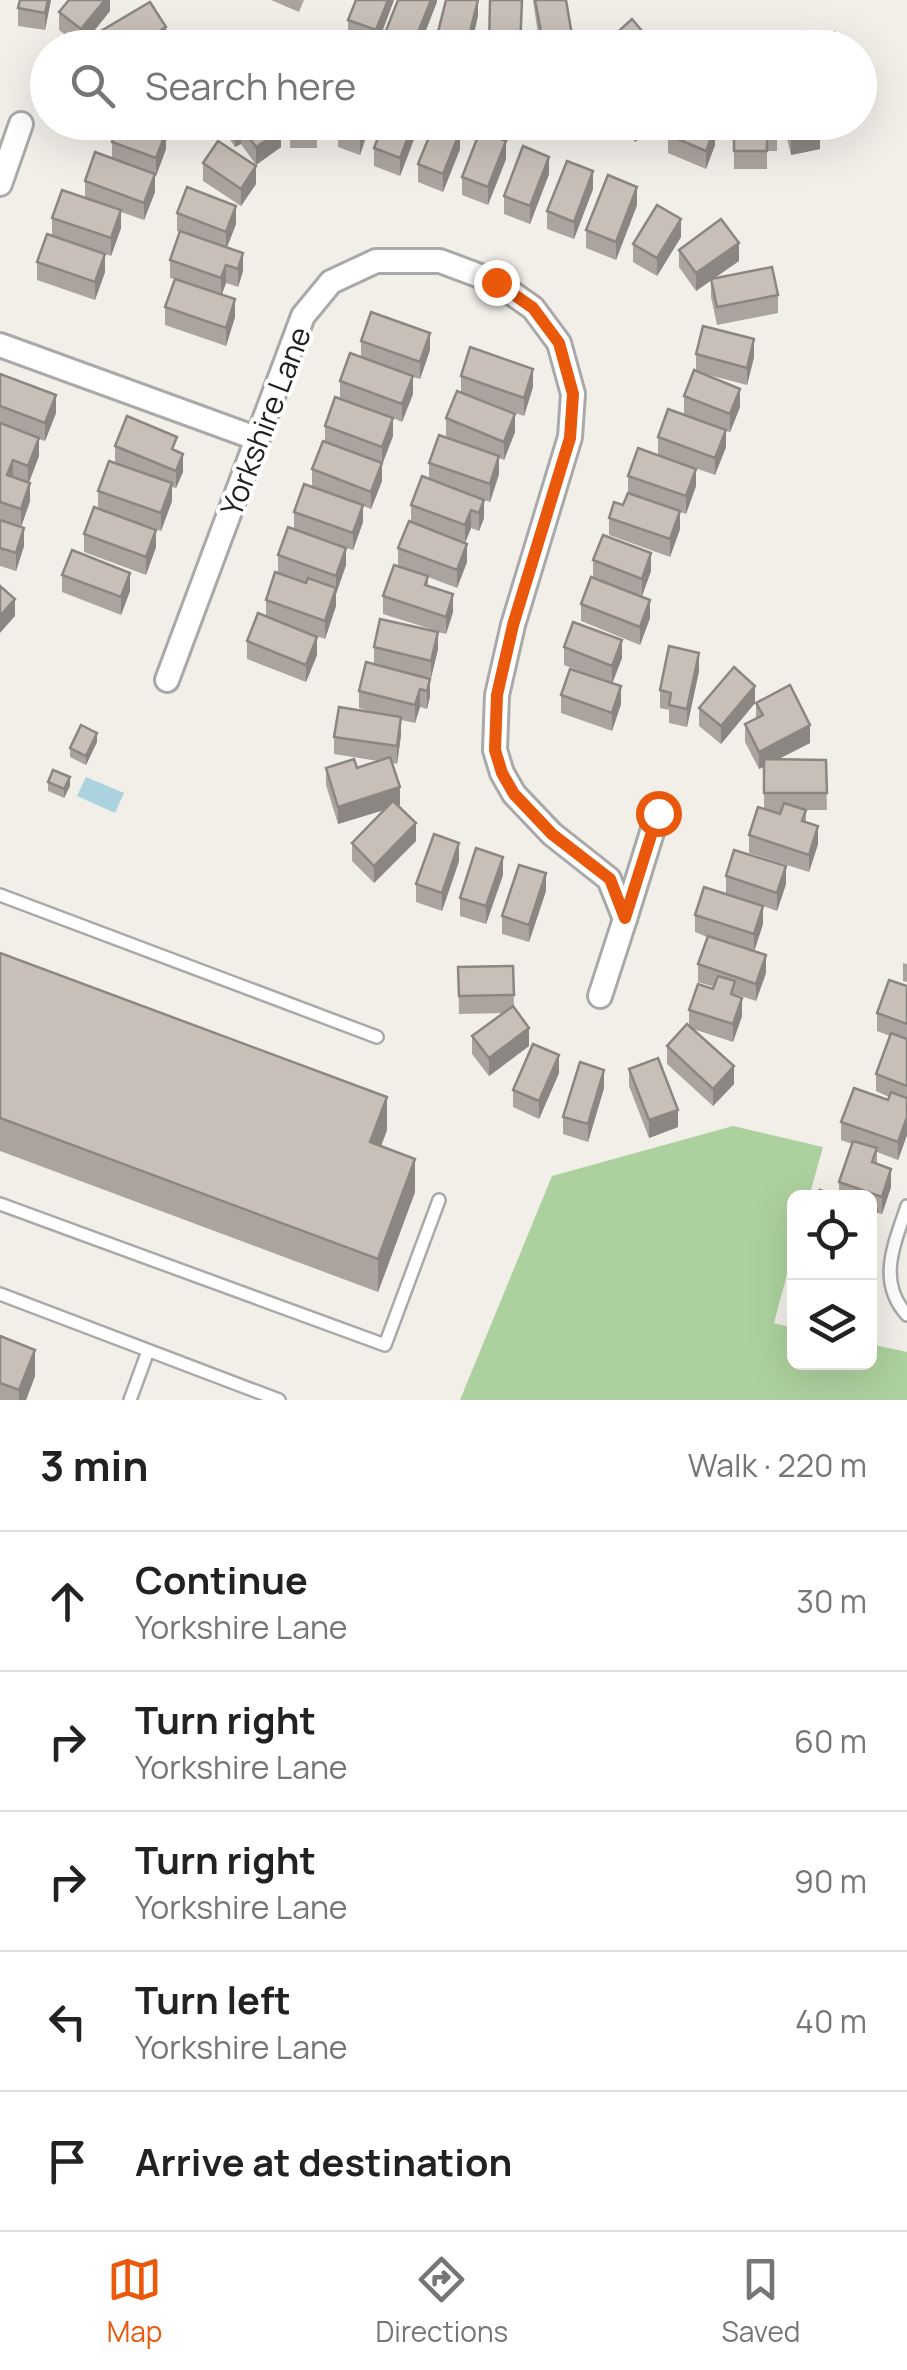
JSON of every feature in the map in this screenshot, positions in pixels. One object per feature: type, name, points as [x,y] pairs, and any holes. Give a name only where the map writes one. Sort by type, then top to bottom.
[{"type":"street","points":[[0,184],[21,124]]},
{"type":"street","name":"Yorkshire Lane","points":[[168,680],[303,316],[331,282],[376,260],[440,260],[496,282],[533,308],[559,343],[573,394],[570,438],[513,625],[497,695],[495,750],[514,794],[552,834],[610,879],[625,918]]},
{"type":"street","points":[[0,345],[258,439]]},
{"type":"street","points":[[600,996],[658,813]]},
{"type":"lane","points":[[0,896],[377,1036]]},
{"type":"lane","points":[[0,1204],[385,1344],[439,1200]]},
{"type":"lane","points":[[907,1206],[889,1265],[894,1295],[907,1314]]},
{"type":"lane","points":[[0,1294],[279,1400]]},
{"type":"lane","points":[[130,1400],[148,1351]]},
{"type":"green space","points":[[733,1126],[823,1147],[811,1190],[787,1190],[787,1274],[774,1323],[787,1326],[787,1370],[877,1370],[877,1346],[907,1352],[907,1400],[460,1400],[552,1176]]},
{"type":"water","points":[[86,777],[124,793],[115,813],[77,796]]},
{"type":"building","points":[[20,0],[48,0],[45,13],[18,8]]},
{"type":"building","points":[[69,0],[105,0],[81,29],[59,12]]},
{"type":"building","points":[[356,0],[388,0],[376,30],[348,20]]},
{"type":"building","points":[[398,0],[431,0],[419,30],[386,30]]},
{"type":"building","points":[[446,0],[478,0],[470,30],[438,30]]},
{"type":"building","points":[[490,0],[522,0],[521,30],[489,30]]},
{"type":"building","points":[[535,0],[566,0],[571,30],[541,30]]},
{"type":"building","points":[[150,2],[166,27],[161,30],[103,30]]},
{"type":"building","points":[[632,19],[641,30],[620,30]]},
{"type":"building","points":[[113,140],[163,140],[156,158]]},
{"type":"building","points":[[377,140],[407,140],[400,158],[374,148]]},
{"type":"building","points":[[428,140],[457,140],[443,174],[418,164]]},
{"type":"building","points":[[476,140],[506,141],[488,187],[462,177]]},
{"type":"building","points":[[680,140],[710,140],[706,151]]},
{"type":"building","points":[[734,140],[767,140],[767,151],[734,151]]},
{"type":"building","points":[[218,141],[256,166],[241,189],[203,163]]},
{"type":"building","points":[[523,146],[549,157],[530,206],[504,196]]},
{"type":"building","points":[[95,152],[155,174],[144,203],[85,181]]},
{"type":"building","points":[[567,161],[593,171],[574,222],[547,211]]},
{"type":"building","points":[[608,175],[637,187],[616,242],[586,230]]},
{"type":"building","points":[[187,187],[236,206],[226,232],[177,213]]},
{"type":"building","points":[[62,190],[121,210],[111,238],[52,218]]},
{"type":"building","points":[[657,205],[681,219],[657,258],[633,244]]},
{"type":"building","points":[[721,219],[739,243],[696,273],[679,250]]},
{"type":"building","points":[[180,231],[243,253],[238,269],[226,265],[221,278],[170,260]]},
{"type":"building","points":[[47,234],[105,254],[95,282],[37,262]]},
{"type":"building","points":[[772,267],[778,295],[717,307],[711,279]]},
{"type":"building","points":[[175,279],[235,299],[226,328],[165,307]]},
{"type":"building","points":[[371,312],[430,333],[420,362],[361,341]]},
{"type":"building","points":[[703,326],[754,339],[747,368],[696,354]]},
{"type":"building","points":[[470,347],[533,369],[524,398],[461,376]]},
{"type":"building","points":[[350,353],[413,376],[402,404],[340,381]]},
{"type":"building","points":[[694,370],[740,389],[730,414],[684,396]]},
{"type":"building","points":[[0,374],[56,395],[45,423],[0,406]]},
{"type":"building","points":[[457,391],[515,414],[504,442],[446,418]]},
{"type":"building","points":[[335,397],[393,418],[382,447],[325,426]]},
{"type":"building","points":[[668,409],[726,430],[715,458],[658,437]]},
{"type":"building","points":[[127,416],[177,437],[172,449],[183,454],[176,471],[115,446]]},
{"type":"building","points":[[0,423],[39,438],[28,466],[13,460],[7,475],[30,483],[21,509],[0,502]]},
{"type":"building","points":[[439,435],[499,456],[490,484],[429,463]]},
{"type":"building","points":[[323,441],[382,463],[371,492],[312,469]]},
{"type":"building","points":[[638,448],[696,469],[686,496],[628,476]]},
{"type":"building","points":[[109,461],[172,483],[161,513],[98,491]]},
{"type":"building","points":[[422,476],[484,500],[479,513],[471,510],[465,525],[411,505]]},
{"type":"building","points":[[304,484],[363,505],[353,533],[294,512]]},
{"type":"building","points":[[628,493],[680,511],[670,539],[609,518],[614,502],[623,505]]},
{"type":"building","points":[[94,507],[156,530],[146,557],[84,534]]},
{"type":"building","points":[[0,520],[24,528],[16,553],[0,548]]},
{"type":"building","points":[[409,521],[467,544],[457,570],[398,548]]},
{"type":"building","points":[[288,527],[346,548],[336,576],[278,555]]},
{"type":"building","points":[[603,535],[651,553],[642,579],[593,560]]},
{"type":"building","points":[[72,550],[130,573],[121,597],[62,575]]},
{"type":"building","points":[[394,565],[428,576],[425,585],[453,594],[446,617],[383,596]]},
{"type":"building","points":[[275,572],[336,588],[325,621],[266,600]]},
{"type":"building","points":[[591,577],[650,600],[640,627],[581,604]]},
{"type":"building","points":[[0,586],[15,599],[0,616]]},
{"type":"building","points":[[258,613],[317,637],[306,665],[247,641]]},
{"type":"building","points":[[380,619],[438,632],[431,661],[374,647]]},
{"type":"building","points":[[573,622],[622,640],[612,666],[564,647]]},
{"type":"building","points":[[669,646],[699,653],[687,709],[669,705],[671,693],[660,690]]},
{"type":"building","points":[[366,662],[430,679],[427,691],[420,689],[415,705],[359,691]]},
{"type":"building","points":[[734,667],[755,686],[721,726],[699,708]]},
{"type":"building","points":[[570,669],[621,686],[612,713],[561,695]]},
{"type":"building","points":[[790,685],[810,725],[759,752],[745,724],[763,715],[756,703]]},
{"type":"building","points":[[339,707],[401,717],[397,746],[334,737]]},
{"type":"building","points":[[81,725],[97,733],[86,756],[70,748]]},
{"type":"building","points":[[390,757],[400,787],[338,807],[326,768],[354,759],[357,768]]},
{"type":"building","points":[[764,759],[826,760],[827,793],[764,793]]},
{"type":"building","points":[[53,770],[70,777],[64,789],[48,782]]},
{"type":"building","points":[[393,801],[416,823],[374,866],[352,843]]},
{"type":"building","points":[[784,803],[806,810],[802,821],[818,826],[809,855],[749,835],[758,807],[780,814]]},
{"type":"building","points":[[434,834],[459,843],[442,893],[416,884]]},
{"type":"building","points":[[476,848],[503,857],[486,906],[460,898]]},
{"type":"building","points":[[734,850],[786,866],[777,893],[726,876]]},
{"type":"building","points":[[519,865],[546,873],[529,925],[502,916]]},
{"type":"building","points":[[704,887],[763,906],[754,934],[695,915]]},
{"type":"building","points":[[708,936],[766,955],[756,984],[698,964]]},
{"type":"building","points":[[0,953],[387,1097],[370,1142],[415,1159],[378,1259],[0,1118]]},
{"type":"building","points":[[513,966],[514,995],[459,996],[458,967]]},
{"type":"building","points":[[718,976],[735,981],[731,994],[742,998],[733,1024],[689,1010],[698,984],[713,989]]},
{"type":"building","points":[[889,980],[907,986],[907,1024],[877,1013]]},
{"type":"building","points":[[513,1006],[529,1028],[489,1058],[472,1036]]},
{"type":"building","points":[[687,1024],[734,1066],[713,1089],[667,1046]]},
{"type":"building","points":[[891,1033],[907,1039],[907,1086],[876,1074]]},
{"type":"building","points":[[533,1044],[559,1055],[539,1101],[513,1090]]},
{"type":"building","points":[[658,1058],[678,1110],[649,1120],[629,1069]]},
{"type":"building","points":[[580,1062],[604,1070],[588,1124],[563,1117]]},
{"type":"building","points":[[854,1088],[888,1100],[891,1092],[907,1098],[907,1117],[898,1142],[841,1122]]},
{"type":"building","points":[[853,1141],[877,1148],[872,1162],[891,1169],[882,1197],[877,1195],[877,1190],[862,1190],[839,1182]]},
{"type":"building","points":[[0,1336],[35,1350],[19,1390],[0,1383]]},
{"type":"route","points":[[496,282],[533,308],[559,343],[573,394],[570,438],[513,625],[497,695],[495,750],[502,773],[514,794],[552,834],[610,879],[625,918],[658,813]]}]
